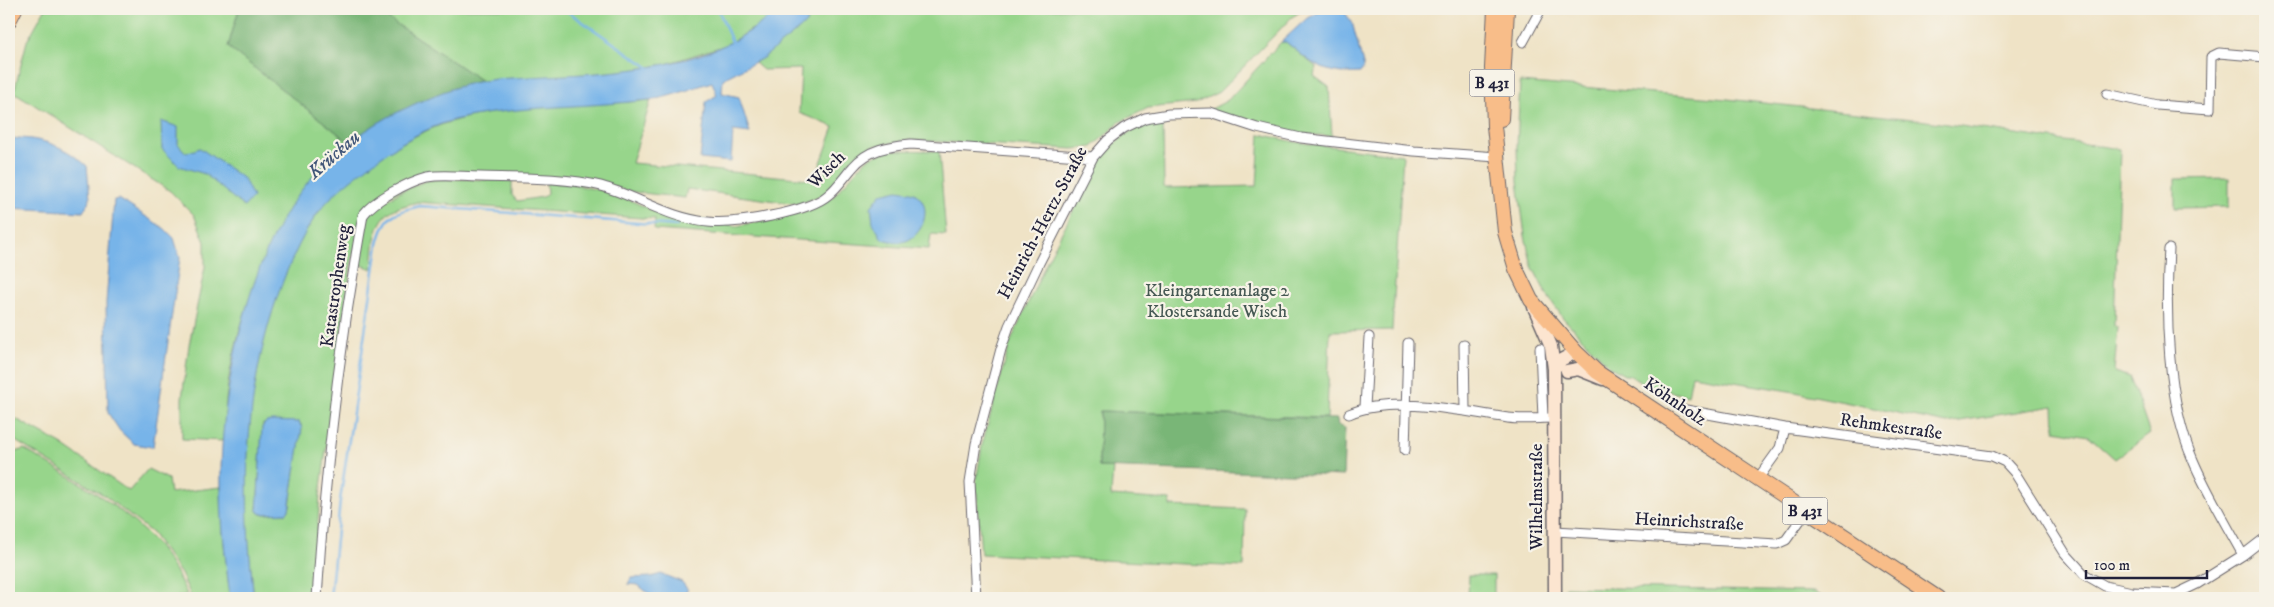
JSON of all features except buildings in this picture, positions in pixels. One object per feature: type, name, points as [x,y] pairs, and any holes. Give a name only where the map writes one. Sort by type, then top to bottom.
[{"type":"main road","name":"B 431","points":[[1495,9],[1492,83],[1497,157]]},
{"type":"main road","name":"B 431","points":[[1497,157],[1507,9]]},
{"type":"main road","name":"Köhnholz","points":[[1497,157],[1505,232],[1516,269],[1531,300],[1576,352],[1616,385],[1806,512],[1920,593],[1938,598]]},
{"type":"main road","name":"Wilhelmstraße","points":[[1531,300],[1551,346],[1554,370],[1554,396]]},
{"type":"main road","name":"Wilhelmstraße","points":[[1555,598],[1555,531],[1549,418],[1560,379],[1567,371],[1576,352]]},
{"type":"main road","points":[[1554,370],[1561,360],[1576,352]]},
{"type":"main road","points":[[1567,371],[1578,369],[1616,385]]},
{"type":"street","points":[[1523,42],[1541,9]]},
{"type":"street","points":[[2108,94],[2157,105],[2210,109],[2211,57],[2219,53],[2265,57]]},
{"type":"street","name":"Heinrich-Hertz-Straße","points":[[976,598],[970,482],[976,444],[993,376],[1009,326],[1093,157],[1108,140],[1145,118],[1169,114],[1211,113],[1300,138],[1414,151],[1497,157]]},
{"type":"street","name":"Wisch","points":[[590,184],[614,190],[653,207],[690,219],[708,222],[736,222],[815,204],[828,196],[864,156],[896,145],[911,144],[1093,157]]},
{"type":"street","name":"Katastrophenweg","points":[[317,598],[324,495],[354,267],[363,215],[376,203],[402,188],[436,176],[590,184]]},
{"type":"street","points":[[2169,249],[2167,284],[2171,363],[2183,430],[2192,459],[2243,555]]},
{"type":"street","points":[[1365,407],[1369,337]]},
{"type":"street","points":[[1405,450],[1408,342]]},
{"type":"street","points":[[1464,345],[1465,410]]},
{"type":"street","points":[[1349,414],[1365,407],[1407,406],[1465,410],[1510,418],[1549,418],[1540,348]]},
{"type":"street","name":"Rehmkestraße","points":[[1686,410],[1785,428],[1992,456],[2005,462],[2015,473],[2065,553],[2084,574],[2114,589],[2178,596]]},
{"type":"street","points":[[1757,480],[1780,448],[1785,428]]},
{"type":"street","name":"Heinrichstraße","points":[[1555,531],[1777,544],[1786,540],[1806,512]]},
{"type":"street","points":[[2178,596],[2243,555],[2265,538]]},
{"type":"green space","points":[[45,9],[239,9],[228,47],[349,142],[318,172],[297,197],[270,244],[252,292],[237,341],[226,398],[224,441],[182,439],[182,398],[189,345],[205,267],[205,242],[194,215],[170,191],[14,92],[27,41]]},
{"type":"green space","points":[[239,9],[374,9],[482,81],[446,92],[413,106],[381,122],[349,142],[228,47]]},
{"type":"green space","points":[[374,9],[777,9],[766,21],[726,45],[666,64],[622,72],[482,81]]},
{"type":"green space","points":[[819,9],[1305,9],[1292,17],[1219,92],[1196,103],[1148,108],[1120,122],[1092,147],[1073,149],[908,140],[874,146],[851,162],[833,186],[822,196],[798,204],[687,189],[685,198],[626,191],[615,187],[434,173],[365,208],[351,265],[320,495],[312,598],[254,598],[247,527],[246,484],[247,451],[256,376],[276,299],[289,263],[306,231],[325,204],[337,191],[367,166],[402,143],[437,126],[453,121],[476,115],[525,108],[651,100],[632,163],[809,179],[818,171],[834,127],[799,113],[801,69],[763,70],[755,63],[801,28]],"holes":[[[263,424],[301,424],[290,506],[287,513],[262,514],[257,511]]]},
{"type":"green space","points":[[1281,42],[1286,42],[1316,67],[1314,76],[1329,87],[1332,136],[1300,134],[1206,112],[1228,100]]},
{"type":"green space","points":[[1520,82],[1727,99],[1912,119],[2120,149],[2114,326],[2118,327],[2114,372],[2130,377],[2150,434],[2115,459],[2089,436],[2055,430],[2054,406],[1947,423],[1795,392],[1692,375],[1688,396],[1646,386],[1629,375],[1624,375],[1609,366],[1563,318],[1547,295],[1532,266],[1525,236],[1518,181],[1517,147]]},
{"type":"green space","name":"Kleingartenanlage 2 Klostersande Wisch","points":[[1163,120],[1164,188],[1257,186],[1260,134],[1295,142],[1403,155],[1392,330],[1330,331],[1327,418],[1100,411],[1099,467],[1113,467],[1111,496],[1170,500],[1170,506],[1245,509],[1244,567],[981,554],[976,483],[982,445],[1010,343],[1047,261],[1099,161],[1112,145],[1128,133],[1147,124]]},
{"type":"green space","points":[[889,150],[939,151],[946,235],[931,234],[929,249],[654,230],[655,219],[417,202],[395,209],[382,220],[374,244],[372,269],[357,263],[365,220],[368,214],[375,207],[402,191],[425,181],[438,179],[512,180],[512,195],[517,201],[543,197],[547,193],[546,183],[570,184],[614,193],[652,210],[737,226],[808,211],[832,198],[867,159]]},
{"type":"green space","points":[[2229,178],[2229,207],[2175,208],[2175,179]]},
{"type":"green space","points":[[1100,411],[1337,419],[1338,425],[1345,428],[1343,476],[1099,467]]},
{"type":"green space","points":[[9,415],[61,444],[129,491],[148,469],[168,479],[170,493],[221,487],[223,533],[230,598],[192,598],[181,574],[152,533],[105,496],[9,437]]},
{"type":"green space","points":[[24,449],[88,488],[133,521],[153,540],[164,554],[187,594],[176,598],[9,598],[9,455]]},
{"type":"green space","points":[[1469,575],[1494,575],[1494,598],[1468,598]]},
{"type":"green space","points":[[1565,587],[1814,592],[1825,598],[1565,598]]},
{"type":"water","points":[[777,9],[819,9],[801,28],[763,58],[723,79],[722,93],[739,97],[750,133],[733,131],[731,162],[700,159],[706,102],[717,95],[712,82],[656,99],[624,103],[527,109],[478,115],[443,123],[389,151],[347,183],[331,198],[320,210],[299,244],[273,311],[262,351],[254,392],[247,473],[250,556],[254,598],[230,598],[221,489],[225,412],[232,370],[253,286],[268,247],[287,212],[318,171],[351,141],[376,124],[412,105],[452,89],[495,79],[595,73],[661,65],[693,57],[724,46],[752,30]]},
{"type":"water","points":[[1324,9],[1342,9],[1352,22],[1364,68],[1360,73],[1327,70],[1311,62],[1286,42],[1281,42],[1305,20]]},
{"type":"water","points":[[161,121],[178,127],[178,144],[186,153],[200,148],[244,179],[253,197],[244,207],[205,174],[179,166],[162,149]]},
{"type":"water","points":[[19,138],[38,140],[64,149],[87,166],[90,199],[83,212],[9,208],[9,140]]},
{"type":"water","points":[[898,190],[914,193],[920,198],[924,205],[925,213],[921,228],[916,235],[902,242],[882,239],[873,223],[871,207],[881,194]]},
{"type":"water","points":[[119,199],[165,229],[174,238],[180,258],[153,447],[134,444],[120,431],[108,413],[106,303],[114,200]]},
{"type":"water","points":[[266,422],[299,422],[302,428],[289,510],[287,513],[262,514],[257,511],[262,427]]},
{"type":"water","points":[[661,574],[682,582],[688,590],[678,598],[654,598],[638,585],[628,584],[631,578],[651,577]]},
{"type":"waterway","points":[[564,9],[651,69]]},
{"type":"waterway","points":[[718,9],[732,42]]},
{"type":"waterway","points":[[330,598],[340,501],[378,244],[387,221],[396,213],[420,206],[677,226]]},
{"type":"water label","name":"Krückau","points":[[334,155]]}]
